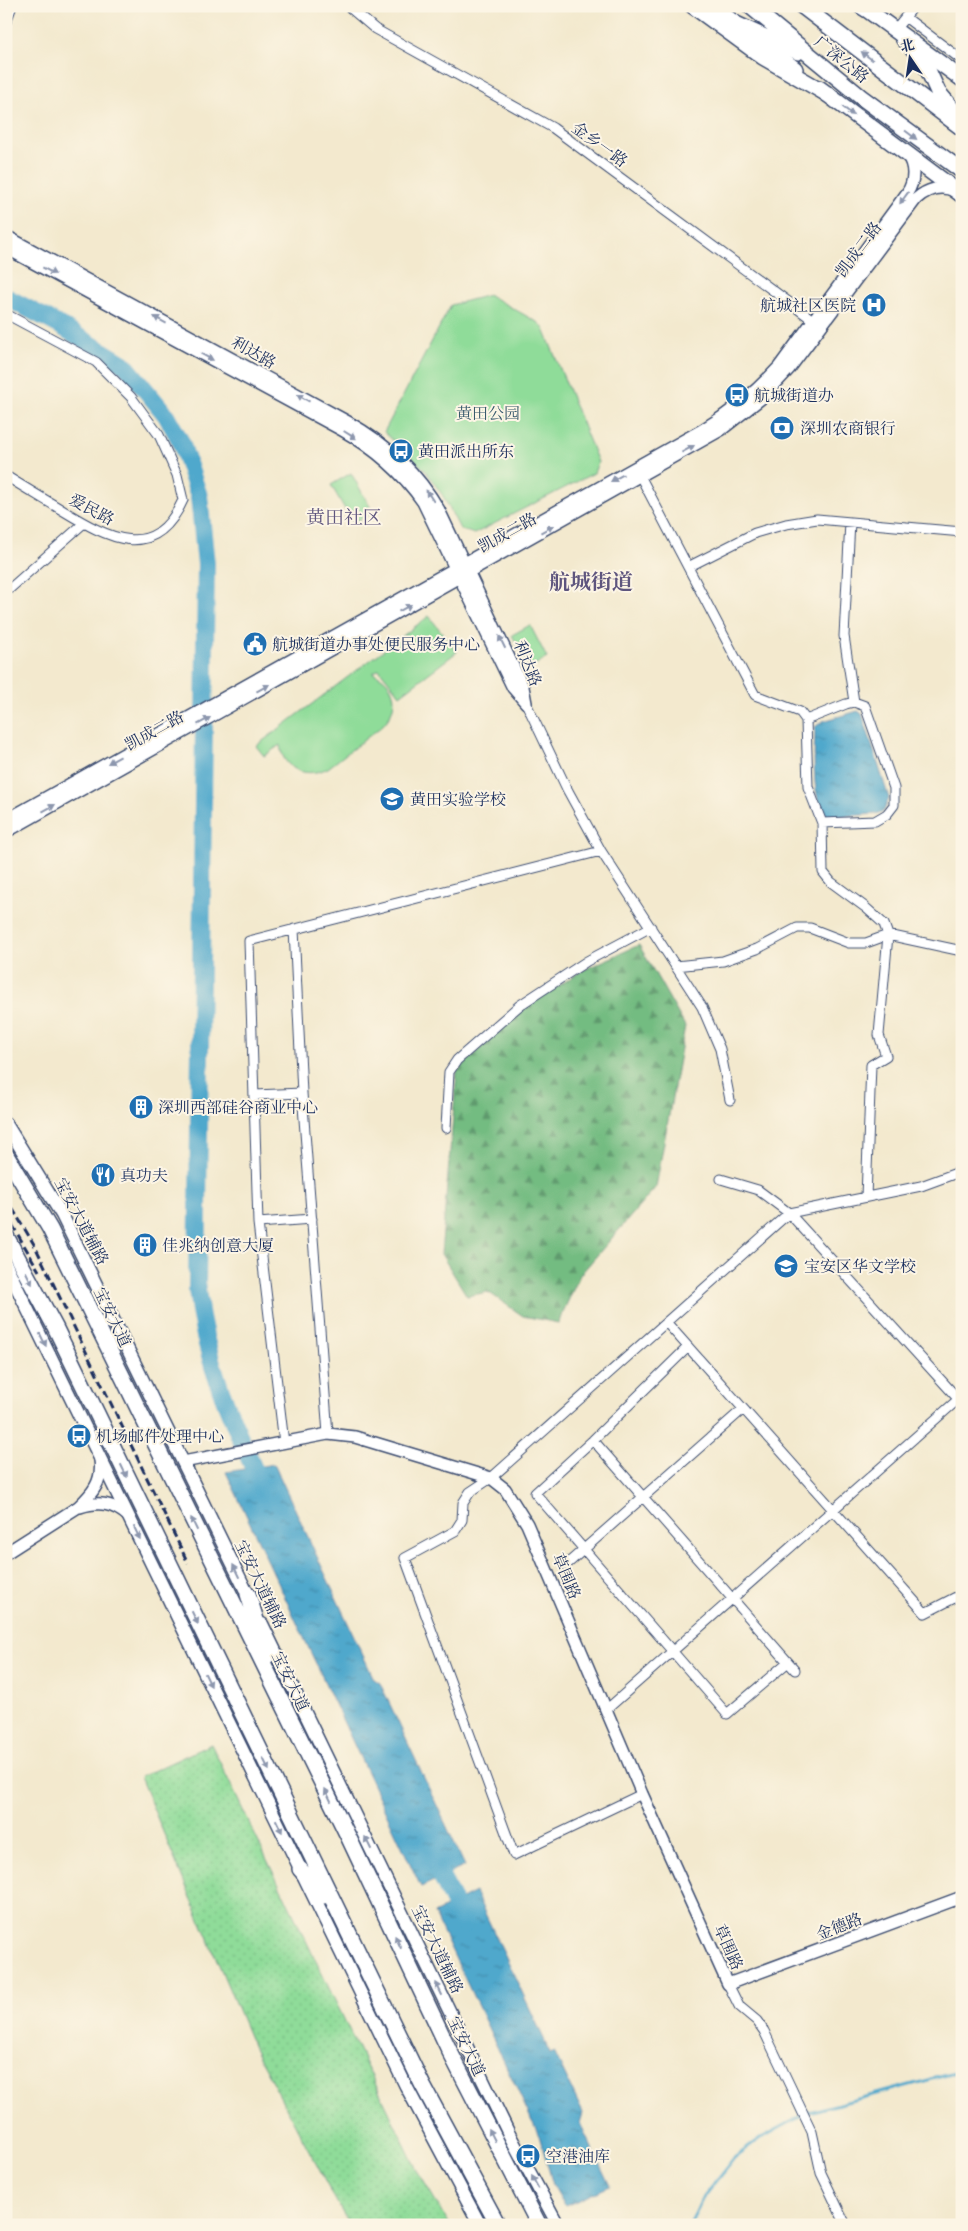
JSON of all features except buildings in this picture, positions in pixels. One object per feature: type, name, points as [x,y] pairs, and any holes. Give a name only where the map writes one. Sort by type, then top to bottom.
[{"type":"main road","points":[[693,6],[762,57],[829,96]]},
{"type":"main road","points":[[712,6],[959,193]]},
{"type":"main road","name":"广深公路","points":[[750,6],[860,97],[962,171]]},
{"type":"main road","name":"广深公路","points":[[802,6],[962,128]]},
{"type":"main road","points":[[863,7],[962,79]]},
{"type":"main road","points":[[736,24],[816,60]]},
{"type":"main road","points":[[898,34],[923,59],[938,92],[962,120]]},
{"type":"main road","name":"宝安大道辅路","points":[[6,1124],[62,1215],[248,1594],[505,2126],[558,2225]]},
{"type":"main road","name":"宝安大道","points":[[6,1155],[50,1229],[348,1836],[450,2052],[539,2225]]},
{"type":"main road","points":[[6,1236],[55,1328],[422,2084],[498,2225]]},
{"type":"main road","points":[[6,1265],[406,2086],[480,2225]]},
{"type":"main road","points":[[248,1594],[282,1702]]},
{"type":"main road","points":[[300,1869],[337,1912]]},
{"type":"street","points":[[6,22],[12,6]]},
{"type":"street","name":"金乡一路","points":[[348,6],[375,28],[553,128],[817,323]]},
{"type":"street","points":[[898,34],[905,17],[914,6]]},
{"type":"street","points":[[905,17],[962,60]]},
{"type":"street","name":"凯成二路","points":[[6,832],[220,706],[462,570],[638,472],[706,439],[750,408],[777,383],[910,189],[913,168],[906,154]]},
{"type":"street","name":"凯成二路","points":[[817,323],[916,200],[924,193],[936,188],[946,188],[959,193]]},
{"type":"street","name":"利达路","points":[[6,236],[370,435],[397,458],[426,489],[439,510],[462,570],[513,688],[526,703]]},
{"type":"street","name":"利达路","points":[[6,248],[342,430],[364,444],[392,466],[416,493],[462,570]]},
{"type":"street","name":"爱民路","points":[[6,314],[96,362],[131,397],[159,435],[177,475],[183,500],[168,526],[157,535],[124,539],[107,535],[84,523],[6,476]]},
{"type":"street","points":[[638,472],[755,695],[800,712],[806,720],[808,786],[822,824],[823,872],[831,882],[865,907],[884,924],[888,935],[880,1035],[886,1056],[871,1065],[866,1197]]},
{"type":"street","points":[[688,567],[756,533],[786,524],[817,519],[962,532]]},
{"type":"street","points":[[850,522],[844,636],[854,702]]},
{"type":"street","points":[[6,592],[84,523]]},
{"type":"street","points":[[806,720],[854,702],[865,706],[894,788],[894,805],[887,814],[874,821],[822,824]]},
{"type":"street","points":[[526,703],[567,789],[602,851],[702,1007],[720,1049],[730,1100]]},
{"type":"street","name":"凯成二路","points":[[6,820],[187,725]]},
{"type":"street","points":[[284,1443],[258,1223],[255,1094],[248,941],[602,851]]},
{"type":"street","points":[[446,1128],[449,1072],[457,1060],[520,1005],[588,961],[651,927]]},
{"type":"street","points":[[676,966],[723,961],[757,949],[797,928],[810,928],[849,943],[866,943],[888,935],[962,952]]},
{"type":"street","points":[[294,929],[302,1093],[328,1434]]},
{"type":"street","points":[[255,1094],[302,1093]]},
{"type":"street","points":[[642,1794],[514,1855],[405,1558],[455,1531],[462,1520],[463,1503],[470,1492],[491,1478],[789,1213],[921,1186],[962,1171]]},
{"type":"street","points":[[606,1710],[960,1399],[789,1213],[758,1190],[722,1178]]},
{"type":"street","points":[[258,1223],[312,1219]]},
{"type":"street","points":[[666,1322],[925,1612],[962,1594]]},
{"type":"street","points":[[688,1347],[593,1440],[534,1492],[727,1714],[788,1662]]},
{"type":"street","points":[[566,1565],[743,1409]]},
{"type":"street","name":"草围路","points":[[183,1462],[328,1434],[355,1437],[491,1478],[505,1489],[527,1524],[642,1794],[728,1984]]},
{"type":"street","points":[[593,1440],[796,1670]]},
{"type":"street","points":[[6,1553],[78,1507],[98,1484],[101,1468],[99,1455]]},
{"type":"street","points":[[78,1507],[90,1504],[108,1504],[117,1507],[128,1516]]},
{"type":"street","name":"金德路","points":[[728,1984],[962,1897]]},
{"type":"street","points":[[728,1984],[739,2006],[757,2021],[764,2031],[812,2132],[822,2173],[846,2225]]},
{"type":"green space","name":"黄田公园","points":[[489,295],[539,323],[544,329],[598,462],[594,473],[474,534],[460,529],[443,496],[425,470],[384,432],[451,305]]},
{"type":"green space","points":[[351,473],[373,512],[353,523],[331,485]]},
{"type":"green space","points":[[429,616],[457,652],[400,695],[379,669],[373,673],[381,677],[392,689],[394,704],[392,711],[382,726],[328,768],[312,773],[297,770],[286,761],[280,745],[264,756],[256,746]]},
{"type":"green space","points":[[530,625],[547,658],[529,668],[512,635]]},
{"type":"green space","points":[[639,945],[685,1026],[656,1187],[580,1275],[558,1323],[523,1316],[488,1292],[467,1296],[441,1254],[457,1071],[515,1015],[581,971]]},
{"type":"green space","points":[[211,1744],[417,2170],[450,2225],[349,2225],[254,2048],[140,1777]]},
{"type":"water","points":[[858,711],[862,714],[889,798],[884,811],[876,814],[829,817],[818,800],[816,788],[814,775],[815,727],[823,721]]},
{"type":"water","points":[[274,1464],[374,1679],[380,1683],[465,1866],[421,1887],[226,1472]]},
{"type":"water","points":[[475,1892],[545,2041],[549,2054],[554,2052],[583,2113],[580,2123],[610,2186],[565,2206],[553,2185],[540,2138],[434,1913]]},
{"type":"waterway","points":[[956,95],[962,100]]},
{"type":"waterway","points":[[6,297],[59,325],[125,365],[166,415],[181,442],[199,496],[206,564],[197,1290],[201,1318],[214,1369],[231,1416],[263,1489]]},
{"type":"waterway","points":[[432,1856],[464,1925]]},
{"type":"waterway","points":[[690,2225],[703,2197],[734,2158],[763,2137],[809,2112],[962,2071]]},
{"type":"railway","points":[[6,1198],[35,1246],[188,1563]]},
{"type":"railway","points":[[6,1214],[39,1271]]},
{"type":"place","name":"航城社区医院","points":[[874,305]]},
{"type":"place","name":"航城街道办","points":[[737,395]]},
{"type":"place","name":"深圳农商银行","points":[[782,428]]},
{"type":"place","name":"黄田派出所东","points":[[401,451]]},
{"type":"place","name":"航城街道办事处便民服务中心","points":[[255,644]]},
{"type":"place","name":"黄田实验学校","points":[[392,799]]},
{"type":"place","name":"深圳西部硅谷商业中心","points":[[141,1107]]},
{"type":"place","name":"真功夫","points":[[103,1175]]},
{"type":"place","name":"佳兆纳创意大厦","points":[[145,1245]]},
{"type":"place","name":"宝安区华文学校","points":[[786,1266]]},
{"type":"place","name":"机场邮件处理中心","points":[[79,1436]]},
{"type":"place","name":"空港油库","points":[[528,2156]]},
{"type":"district","name":"黄田社区","points":[[344,517]]},
{"type":"district","name":"航城街道","points":[[591,582]]}]
